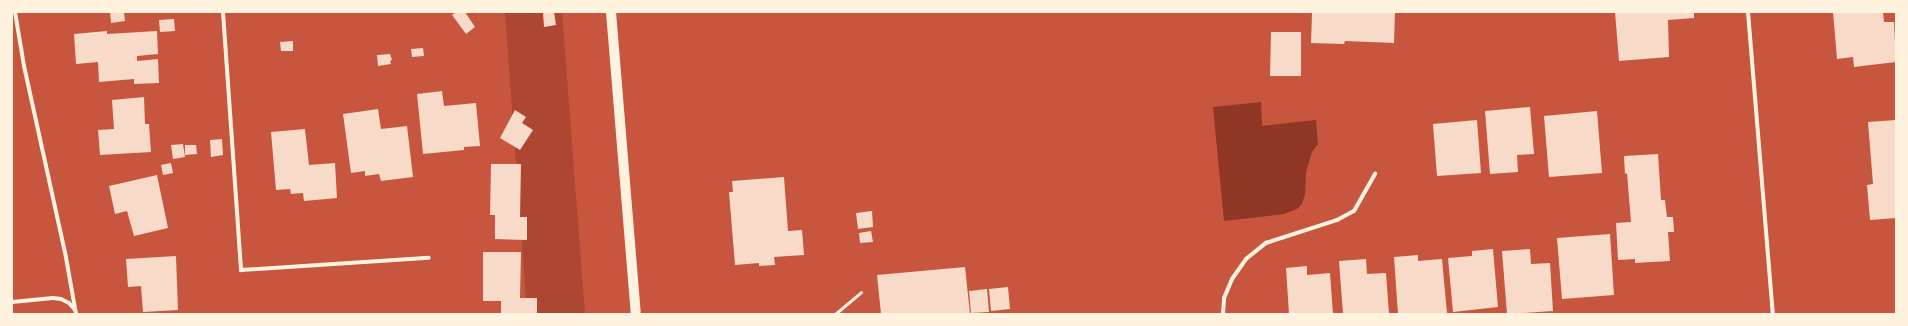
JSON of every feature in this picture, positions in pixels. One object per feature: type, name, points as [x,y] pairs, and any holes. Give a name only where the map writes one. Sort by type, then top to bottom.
[{"type":"main road","points":[[611,12],[636,314]]},
{"type":"street","points":[[15,12],[65,252],[75,312]]},
{"type":"street","points":[[223,12],[241,270],[429,258]]},
{"type":"street","points":[[1748,12],[1773,314]]},
{"type":"street","points":[[12,30],[18,29]]},
{"type":"street","points":[[1223,314],[1224,298],[1232,278],[1246,259],[1266,243],[1337,220],[1354,211],[1374,174]]},
{"type":"street","points":[[12,302],[53,298],[62,299],[69,303],[75,312]]},
{"type":"lane","points":[[835,314],[861,292]]},
{"type":"shaded area","points":[[505,12],[562,12],[585,314],[527,314]]},
{"type":"shaded area","points":[[1261,102],[1262,126],[1316,120],[1318,144],[1312,152],[1306,172],[1305,194],[1302,204],[1297,209],[1284,214],[1224,221],[1213,107]]},
{"type":"building","points":[[110,12],[124,12],[125,21],[111,23]]},
{"type":"building","points":[[456,12],[465,12],[475,27],[466,34],[452,15]]},
{"type":"building","points":[[543,12],[554,12],[556,25],[544,27]]},
{"type":"building","points":[[1312,12],[1395,12],[1394,43],[1345,41],[1344,44],[1311,43]]},
{"type":"building","points":[[1615,12],[1694,12],[1694,18],[1668,20],[1669,57],[1619,61]]},
{"type":"building","points":[[1833,12],[1883,12],[1884,22],[1894,22],[1896,62],[1854,67],[1853,57],[1837,59]]},
{"type":"building","points":[[174,19],[175,31],[160,32],[159,20]]},
{"type":"building","points":[[107,31],[107,34],[157,31],[158,54],[137,56],[137,61],[158,59],[159,83],[134,84],[134,79],[99,82],[98,62],[76,64],[74,34]]},
{"type":"building","points":[[1271,32],[1301,32],[1301,76],[1270,76]]},
{"type":"building","points":[[293,41],[293,51],[281,51],[280,42]]},
{"type":"building","points":[[423,48],[424,56],[412,57],[411,49]]},
{"type":"building","points":[[390,54],[392,60],[390,61],[391,64],[378,66],[377,55]]},
{"type":"building","points":[[442,91],[444,106],[476,103],[480,146],[464,147],[464,150],[423,154],[417,94]]},
{"type":"building","points":[[144,97],[145,124],[149,124],[151,152],[100,155],[98,130],[114,129],[112,100]]},
{"type":"building","points":[[1530,107],[1534,154],[1517,155],[1518,172],[1490,174],[1485,111]]},
{"type":"building","points":[[378,109],[381,129],[407,126],[413,177],[381,181],[379,174],[365,176],[365,171],[351,173],[343,114]]},
{"type":"building","points":[[515,110],[526,117],[522,123],[533,130],[520,150],[500,138]]},
{"type":"building","points":[[1597,111],[1602,173],[1549,177],[1544,116]]},
{"type":"building","points":[[1477,120],[1481,173],[1437,176],[1433,124]]},
{"type":"building","points":[[1896,120],[1896,218],[1870,220],[1867,185],[1873,184],[1868,122]]},
{"type":"building","points":[[305,129],[309,165],[335,163],[337,198],[304,201],[303,193],[291,194],[290,189],[276,190],[271,132]]},
{"type":"building","points":[[222,139],[223,155],[211,157],[210,140]]},
{"type":"building","points":[[183,144],[185,157],[173,159],[171,145]]},
{"type":"building","points":[[185,145],[196,145],[197,154],[185,155]]},
{"type":"building","points":[[1658,154],[1661,200],[1665,200],[1667,217],[1673,217],[1674,232],[1668,232],[1670,261],[1635,263],[1635,259],[1618,260],[1616,223],[1631,222],[1624,156]]},
{"type":"building","points":[[171,163],[173,173],[163,175],[161,165]]},
{"type":"building","points":[[491,164],[521,164],[520,217],[527,217],[527,240],[495,239],[495,215],[490,215]]},
{"type":"building","points":[[157,175],[168,228],[134,236],[127,211],[115,214],[109,186]]},
{"type":"building","points":[[784,177],[788,231],[802,230],[804,255],[774,257],[775,265],[759,266],[759,263],[735,265],[729,192],[733,192],[732,181]]},
{"type":"building","points":[[872,211],[873,227],[858,229],[856,213]]},
{"type":"building","points":[[871,231],[873,242],[860,243],[859,233]]},
{"type":"building","points":[[1610,234],[1614,295],[1562,299],[1557,238]]},
{"type":"building","points":[[1493,249],[1498,307],[1453,312],[1448,258],[1472,256],[1472,251]]},
{"type":"building","points":[[1530,249],[1531,264],[1550,263],[1553,311],[1507,314],[1502,251]]},
{"type":"building","points":[[483,252],[521,252],[520,298],[537,298],[537,314],[501,314],[501,301],[483,301]]},
{"type":"building","points":[[1418,255],[1418,261],[1442,259],[1447,313],[1398,314],[1394,257]]},
{"type":"building","points":[[176,256],[178,310],[143,312],[141,286],[128,287],[126,259]]},
{"type":"building","points":[[1366,259],[1367,274],[1386,273],[1389,314],[1343,314],[1339,261]]},
{"type":"building","points":[[1307,266],[1307,275],[1330,273],[1333,314],[1289,314],[1286,268]]},
{"type":"building","points":[[965,267],[970,314],[881,314],[877,275]]},
{"type":"building","points":[[1008,287],[1010,309],[991,311],[989,289]]},
{"type":"building","points":[[987,289],[989,312],[971,313],[969,291]]}]
